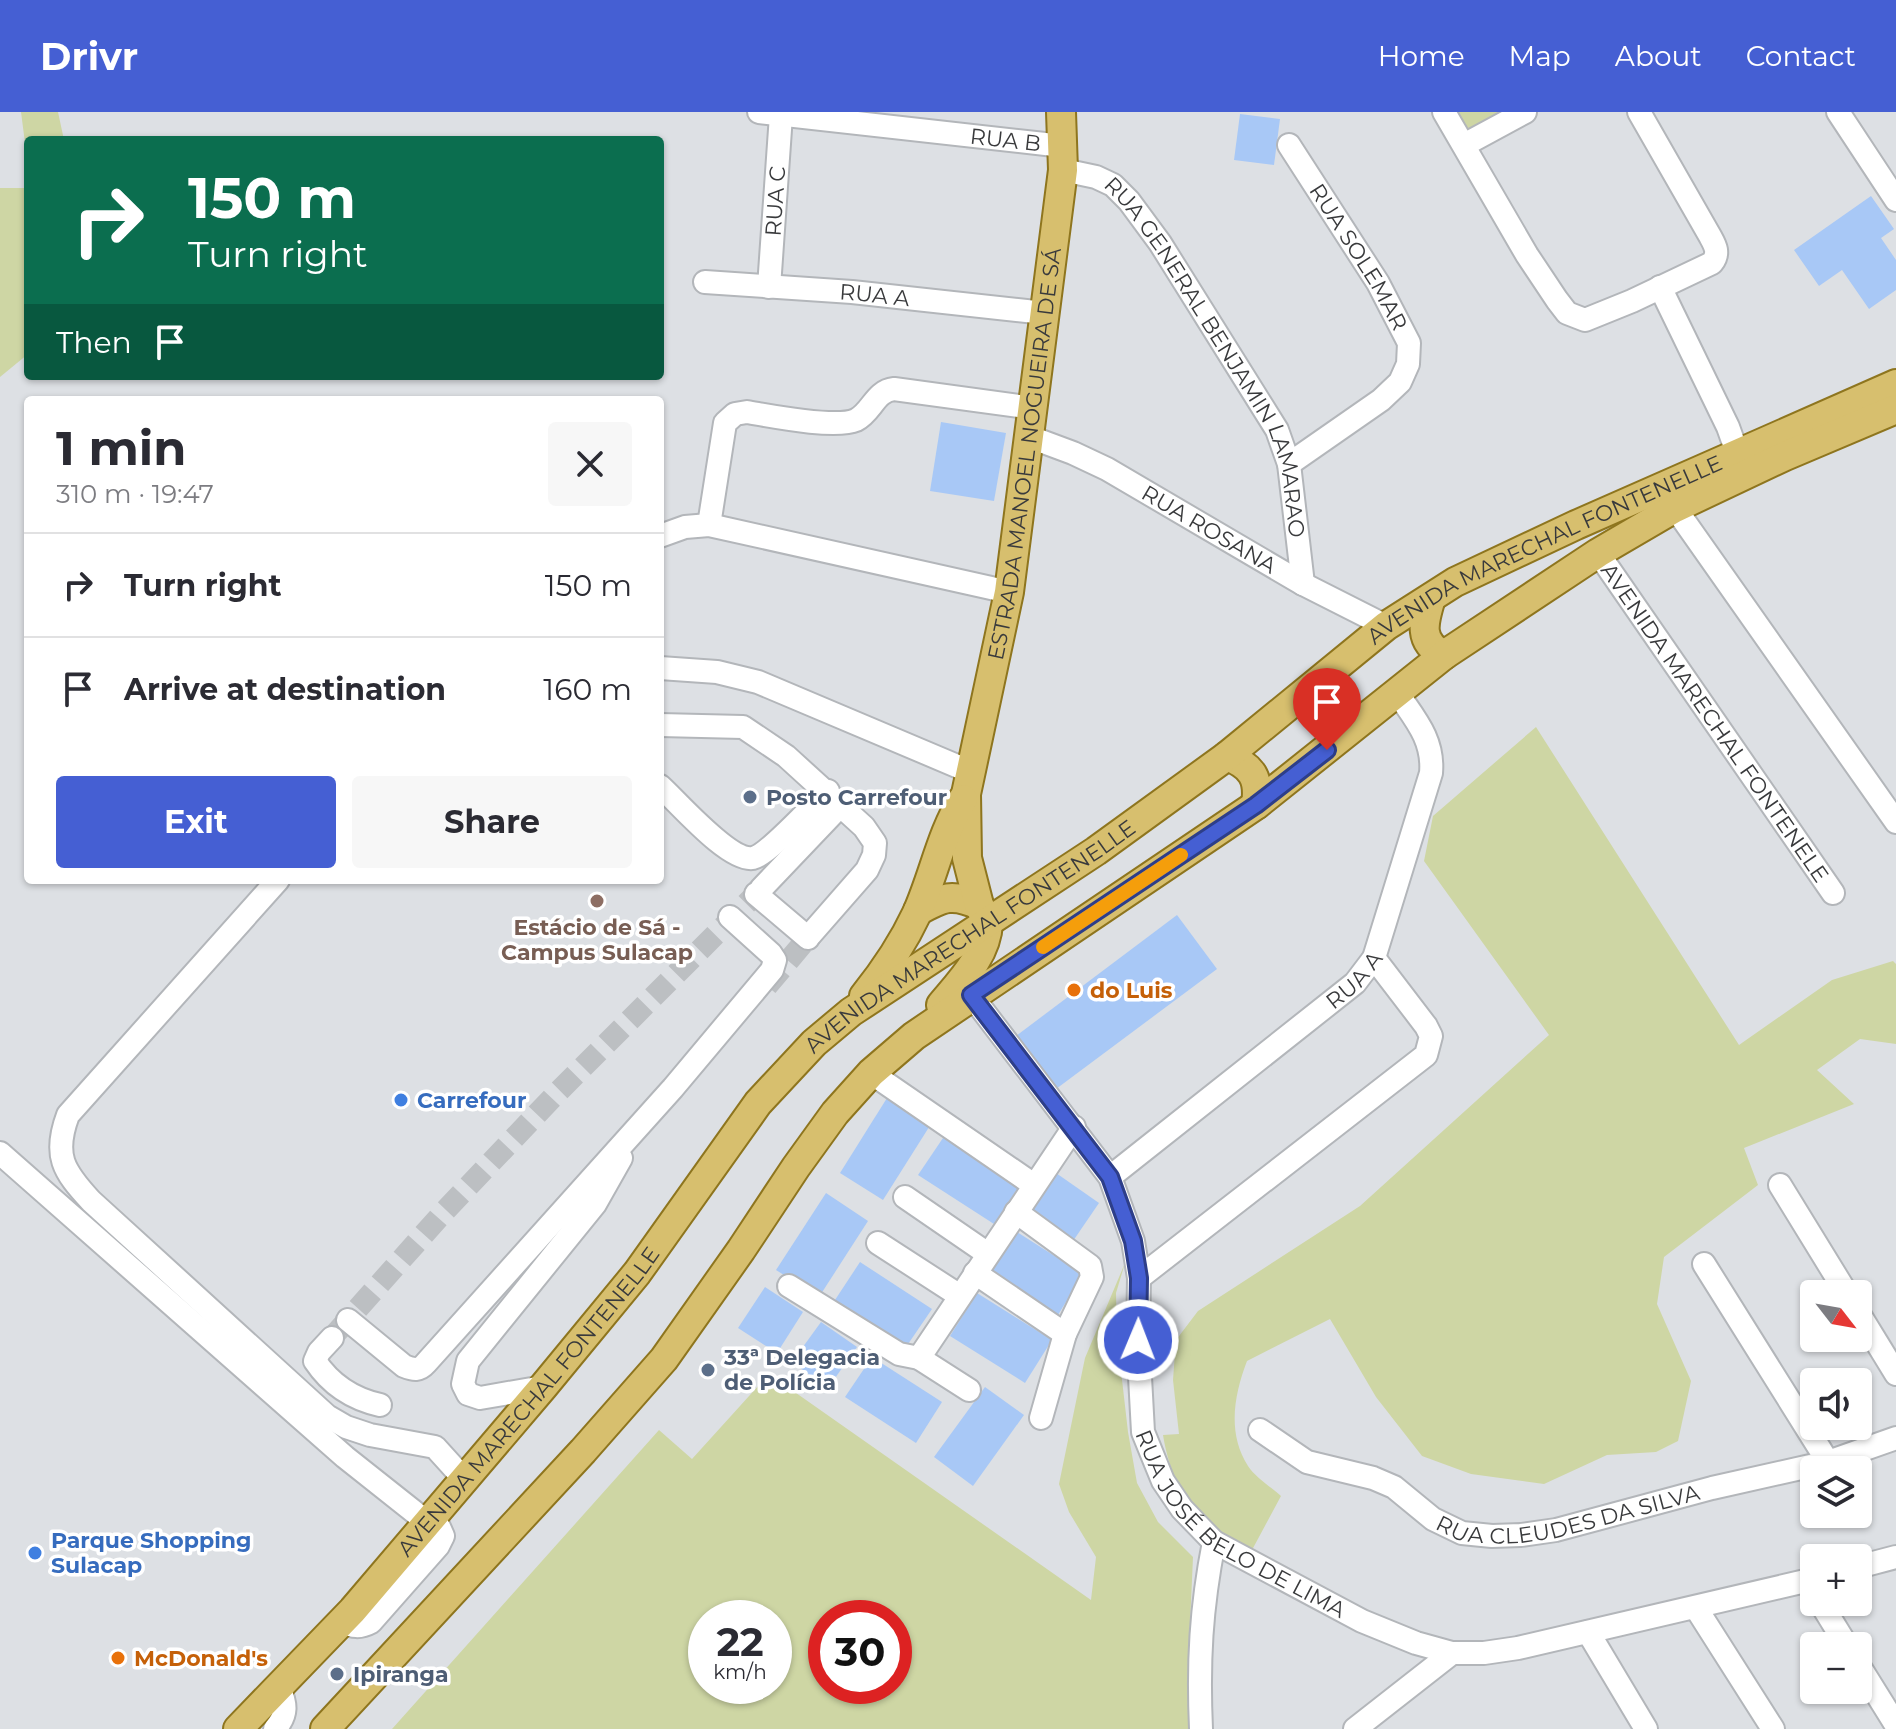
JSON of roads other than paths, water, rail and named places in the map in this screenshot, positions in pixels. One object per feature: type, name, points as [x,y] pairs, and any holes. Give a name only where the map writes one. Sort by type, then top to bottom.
[{"type":"main road","name":"ESTRADA MANOEL NOGUEIRA DE SÁ","points":[[984,914],[967,858],[969,783],[1009,592],[1063,158],[1061,112]]},
{"type":"main road","name":"AVENIDA MARECHAL FONTENELLE","points":[[238,1729],[341,1622],[543,1387],[637,1273],[758,1103],[814,1043],[851,1012],[984,914],[1096,851],[1227,756],[1386,626],[1455,582],[1576,525],[1896,384]]},
{"type":"main road","name":"AVENIDA MARECHAL FONTENELLE","points":[[325,1729],[583,1451],[664,1359],[835,1113],[871,1073],[914,1036],[1256,805],[1444,655],[1598,553],[1675,508],[1785,456],[1896,409]]},
{"type":"main road","points":[[1431,598],[1424,631],[1433,650],[1444,655]]},
{"type":"main road","points":[[1227,756],[1241,761],[1252,771],[1257,780],[1256,805]]},
{"type":"main road","name":"ESTRADA MANOEL NOGUEIRA DE SÁ","points":[[851,1012],[880,976],[918,911],[945,834],[969,783]]},
{"type":"main road","points":[[914,1036],[973,964],[985,942],[984,914],[959,896],[938,900],[918,911]]},
{"type":"street","points":[[1444,112],[1527,255],[1567,313],[1577,318],[1594,318],[1712,263],[1717,251],[1639,112]]},
{"type":"street","points":[[1464,145],[1525,112]]},
{"type":"street","points":[[1838,112],[1896,200]]},
{"type":"street","name":"RUA B","points":[[770,114],[1063,158]]},
{"type":"street","name":"RUA C","points":[[769,287],[770,114]]},
{"type":"street","name":"RUA SOLEMAR","points":[[1289,145],[1378,283],[1409,343],[1408,364],[1400,382],[1381,400],[1289,464]]},
{"type":"street","name":"RUA GENERAL BENJAMIN LAMARAO","points":[[1063,158],[1113,185],[1129,201],[1160,243],[1277,430],[1289,464],[1303,584]]},
{"type":"street","name":"RUA A","points":[[705,282],[852,292],[1045,313]]},
{"type":"street","points":[[1660,287],[1728,427],[1738,455]]},
{"type":"street","points":[[709,525],[725,423],[729,416],[747,412],[846,423],[866,413],[879,395],[894,389],[1033,408]]},
{"type":"street","name":"RUA ROSANA","points":[[1030,437],[1107,469],[1303,584],[1386,626]]},
{"type":"street","points":[[1675,508],[1896,822]]},
{"type":"street","points":[[664,535],[685,527],[709,525],[1009,592]]},
{"type":"street","name":"AVENIDA MARECHAL FONTENELE","points":[[1598,553],[1833,893]]},
{"type":"street","points":[[664,668],[717,672],[758,682],[969,783]]},
{"type":"street","name":"RUA A","points":[[1110,1177],[1355,983],[1374,958],[1433,756],[1424,732],[1398,694]]},
{"type":"street","points":[[664,725],[743,727],[766,740],[834,798],[864,827],[875,843],[874,855],[867,870],[810,936],[759,891],[834,798]]},
{"type":"street","points":[[664,790],[726,848],[754,858],[834,798]]},
{"type":"street","points":[[274,884],[68,1115],[61,1135],[61,1156],[66,1174],[91,1201],[327,1416],[370,1435],[435,1447],[464,1479]]},
{"type":"street","points":[[348,1320],[404,1366],[421,1369],[645,1121],[772,970],[775,960],[771,954],[730,917]]},
{"type":"street","points":[[1139,1278],[1426,1055],[1431,1036],[1426,1026],[1374,958]]},
{"type":"street","name":"RUA JOSÉ BELO DE LIMA","points":[[971,995],[1110,1177],[1133,1241],[1139,1278],[1138,1340],[1143,1432],[1163,1481],[1182,1509],[1214,1542],[1362,1621],[1416,1643],[1452,1653],[1484,1653],[1518,1648],[1800,1586]]},
{"type":"street","points":[[871,1073],[1034,1185]]},
{"type":"street","points":[[919,1358],[1074,1127]]},
{"type":"street","points":[[543,1387],[480,1398],[468,1394],[463,1384],[468,1361],[595,1204],[620,1159],[634,1142]]},
{"type":"street","points":[[0,1153],[345,1457],[427,1522]]},
{"type":"street","points":[[1780,1185],[1838,1280]]},
{"type":"street","points":[[905,1197],[1065,1334]]},
{"type":"street","points":[[1016,1212],[1090,1266],[1092,1271],[1065,1334],[1041,1418]]},
{"type":"street","points":[[878,1243],[960,1296]]},
{"type":"street","points":[[1704,1264],[1824,1456]]},
{"type":"street","points":[[789,1286],[899,1354],[919,1358],[969,1390]]},
{"type":"street","points":[[1872,1335],[1896,1374]]},
{"type":"street","points":[[332,1338],[315,1361],[321,1370],[357,1400],[380,1405]]},
{"type":"street","name":"RUA CLEUDES DA SILVA","points":[[1260,1430],[1307,1462],[1373,1478],[1394,1487],[1433,1519],[1462,1533],[1492,1536],[1556,1530],[1712,1488],[1800,1468]]},
{"type":"street","name":"RUA CLEUDES DA SILVA","points":[[1845,1456],[1896,1438]]},
{"type":"street","points":[[1201,1729],[1199,1643],[1203,1595],[1214,1542]]},
{"type":"street","points":[[1872,1563],[1896,1557]]},
{"type":"street","points":[[1696,1608],[1773,1729]]},
{"type":"street","points":[[1588,1632],[1646,1729]]},
{"type":"street","points":[[1355,1729],[1452,1653]]},
{"type":"street","points":[[1872,1686],[1896,1725]]},
{"type":"street","points":[[275,1729],[286,1707],[279,1687]]},
{"type":"tunnel","points":[[336,1333],[441,1215],[554,1096],[761,889]]},
{"type":"tunnel","points":[[767,986],[811,934]]},
{"type":"place","name":"Posto Carrefour","points":[[750,797]]},
{"type":"place","name":"Estácio de Sá - Campus Sulacap","points":[[597,901]]},
{"type":"place","name":"do Luis","points":[[1074,990]]},
{"type":"place","name":"Carrefour","points":[[401,1100]]},
{"type":"place","name":"33ª Delegacia de Polícia","points":[[708,1370]]},
{"type":"place","name":"Parque Shopping Sulacap","points":[[35,1553]]},
{"type":"place","name":"McDonald's","points":[[118,1658]]},
{"type":"place","name":"Ipiranga","points":[[337,1674]]}]
